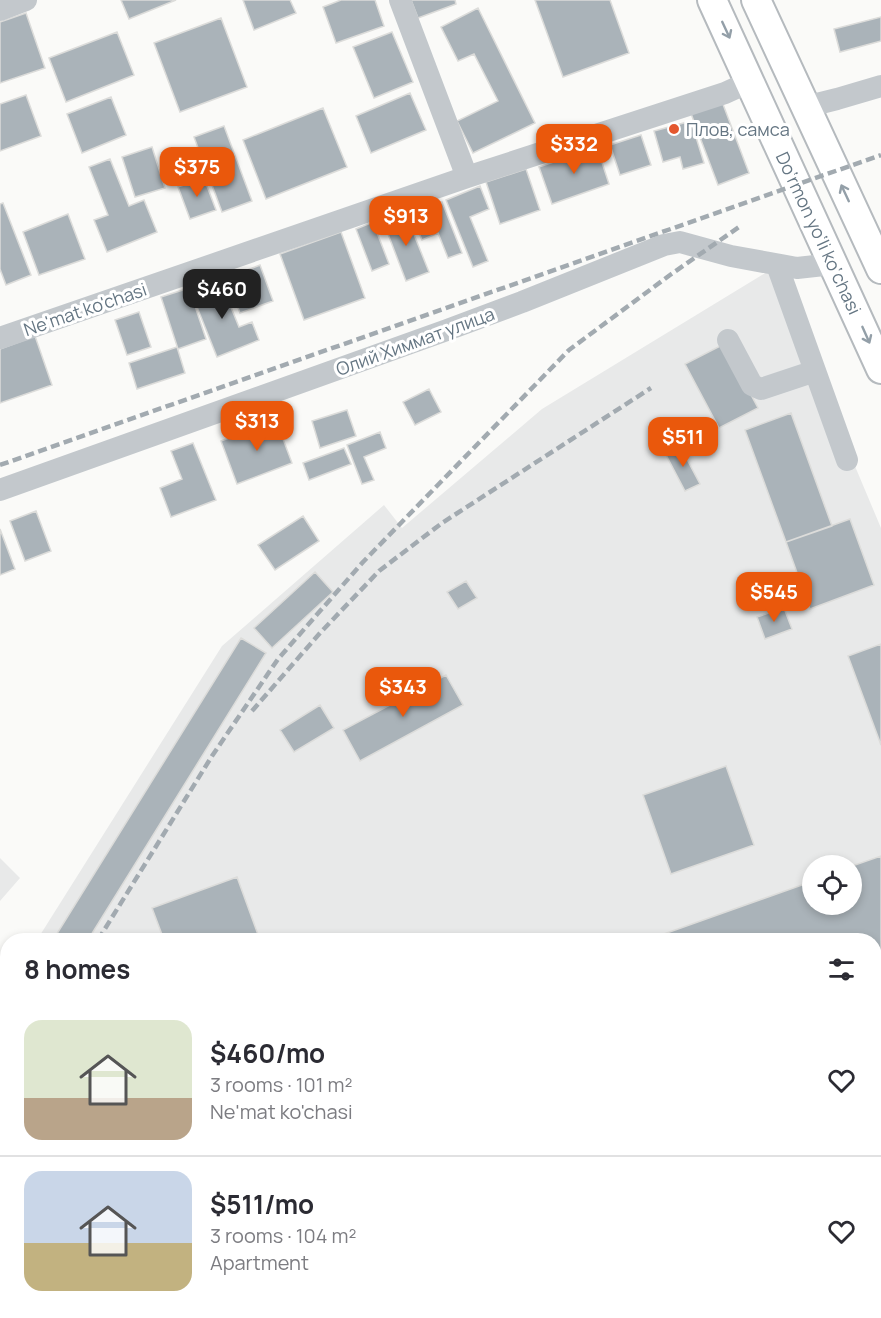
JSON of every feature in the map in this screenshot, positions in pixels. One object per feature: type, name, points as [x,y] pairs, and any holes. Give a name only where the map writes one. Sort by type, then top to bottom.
[{"type":"main road","name":"Do‘rmon yo‘li ko‘chasi","points":[[712,0],[881,369]]},
{"type":"main road","points":[[756,0],[881,269]]},
{"type":"street","points":[[0,10],[26,0]]},
{"type":"street","points":[[400,0],[467,177]]},
{"type":"street","name":"Ne'mat ko'chasi","points":[[0,338],[467,177],[725,93],[749,82]]},
{"type":"street","points":[[805,107],[881,86]]},
{"type":"street","name":"Олий Химмат улица","points":[[0,490],[447,330],[664,245],[680,242],[731,256],[797,268],[833,264]]},
{"type":"street","points":[[777,265],[847,460]]},
{"type":"street","points":[[728,340],[752,385],[761,390],[815,371]]},
{"type":"shaded area","points":[[772,269],[881,528],[881,933],[41,933],[222,646],[384,505],[402,528],[542,409]]},
{"type":"shaded area","points":[[0,858],[20,878],[0,901]]},
{"type":"building","points":[[121,0],[176,0],[129,19]]},
{"type":"building","points":[[243,0],[290,0],[296,13],[254,30]]},
{"type":"building","points":[[341,0],[375,0],[384,26],[336,43],[323,7]]},
{"type":"building","points":[[411,0],[455,0],[456,4],[418,18]]},
{"type":"building","points":[[535,0],[610,0],[629,53],[563,77]]},
{"type":"building","points":[[478,8],[535,123],[473,153],[457,121],[498,101],[474,54],[458,61],[441,27]]},
{"type":"building","points":[[26,13],[45,68],[0,83],[0,22]]},
{"type":"building","points":[[881,17],[881,41],[840,52],[834,29]]},
{"type":"building","points":[[221,18],[247,87],[180,112],[154,43]]},
{"type":"building","points":[[117,32],[134,75],[66,102],[49,58]]},
{"type":"building","points":[[392,32],[413,82],[374,98],[353,47]]},
{"type":"building","points":[[410,93],[426,130],[371,153],[356,116]]},
{"type":"building","points":[[26,95],[41,136],[0,151],[0,104]]},
{"type":"building","points":[[111,97],[126,135],[82,153],[67,114]]},
{"type":"building","points":[[721,99],[749,173],[718,185],[690,111]]},
{"type":"building","points":[[323,108],[347,167],[266,199],[243,140]]},
{"type":"building","points":[[691,121],[704,163],[683,169],[680,157],[663,162],[654,131]]},
{"type":"building","points":[[224,126],[252,201],[222,212],[194,137]]},
{"type":"building","points":[[641,135],[651,165],[620,175],[610,145]]},
{"type":"building","points":[[152,147],[165,188],[135,197],[122,157]]},
{"type":"building","points":[[597,147],[609,184],[552,204],[539,167]]},
{"type":"building","points":[[110,159],[129,206],[144,200],[157,232],[107,252],[94,220],[108,215],[89,167]]},
{"type":"building","points":[[526,169],[540,210],[500,224],[486,182]]},
{"type":"building","points":[[204,178],[216,210],[190,219],[178,187]]},
{"type":"building","points":[[480,186],[489,209],[470,217],[488,261],[473,267],[446,200]]},
{"type":"building","points":[[442,202],[462,253],[448,258],[438,233],[422,240],[411,214]]},
{"type":"building","points":[[3,203],[31,275],[6,285],[0,269],[0,204]]},
{"type":"building","points":[[405,212],[429,272],[406,281],[383,221]]},
{"type":"building","points":[[68,214],[85,259],[39,275],[23,232]]},
{"type":"building","points":[[373,222],[389,264],[372,271],[356,229]]},
{"type":"building","points":[[341,232],[365,298],[304,320],[280,254]]},
{"type":"building","points":[[260,265],[273,301],[240,313],[227,278]]},
{"type":"building","points":[[220,280],[239,327],[252,322],[259,340],[217,357],[191,292]]},
{"type":"building","points":[[189,288],[206,339],[178,349],[161,297]]},
{"type":"building","points":[[139,312],[151,347],[127,355],[115,320]]},
{"type":"building","points":[[35,336],[52,385],[0,403],[0,349]]},
{"type":"building","points":[[724,344],[758,408],[719,428],[685,364]]},
{"type":"building","points":[[177,347],[185,373],[137,389],[129,363]]},
{"type":"building","points":[[429,389],[441,412],[415,425],[403,402]]},
{"type":"building","points":[[347,410],[356,436],[320,448],[312,421]]},
{"type":"building","points":[[791,413],[832,526],[786,542],[745,430]]},
{"type":"building","points":[[276,420],[292,463],[237,484],[221,441]]},
{"type":"building","points":[[380,432],[386,448],[364,457],[374,480],[362,484],[347,445]]},
{"type":"building","points":[[193,443],[216,500],[171,517],[160,488],[182,479],[171,451]]},
{"type":"building","points":[[680,446],[700,484],[685,491],[665,453]]},
{"type":"building","points":[[344,448],[351,464],[309,480],[303,463]]},
{"type":"building","points":[[36,511],[51,551],[25,561],[10,521]]},
{"type":"building","points":[[303,516],[319,541],[275,570],[258,545]]},
{"type":"building","points":[[850,519],[874,585],[810,609],[786,542]]},
{"type":"building","points":[[0,529],[15,569],[0,575]]},
{"type":"building","points":[[315,572],[333,592],[272,648],[254,628]]},
{"type":"building","points":[[466,581],[477,598],[458,609],[447,592]]},
{"type":"building","points":[[784,608],[792,629],[765,639],[757,617]]},
{"type":"building","points":[[241,638],[266,653],[92,933],[57,933]]},
{"type":"building","points":[[881,644],[881,745],[848,656]]},
{"type":"building","points":[[446,675],[463,705],[360,761],[343,730]]},
{"type":"building","points":[[320,705],[334,728],[294,752],[280,730]]},
{"type":"building","points":[[726,766],[754,845],[671,874],[643,795]]},
{"type":"building","points":[[881,856],[881,933],[667,933],[802,885],[802,915],[862,915],[862,863]]},
{"type":"building","points":[[237,877],[257,933],[161,933],[152,908]]},
{"type":"railway","points":[[0,465],[881,155]]},
{"type":"railway","points":[[102,933],[212,756],[278,659],[363,562],[569,350],[739,227]]},
{"type":"railway","points":[[252,711],[320,633],[379,571],[442,523],[651,388]]},
{"type":"place","name":"Плов, самса","points":[[674,129]]}]
